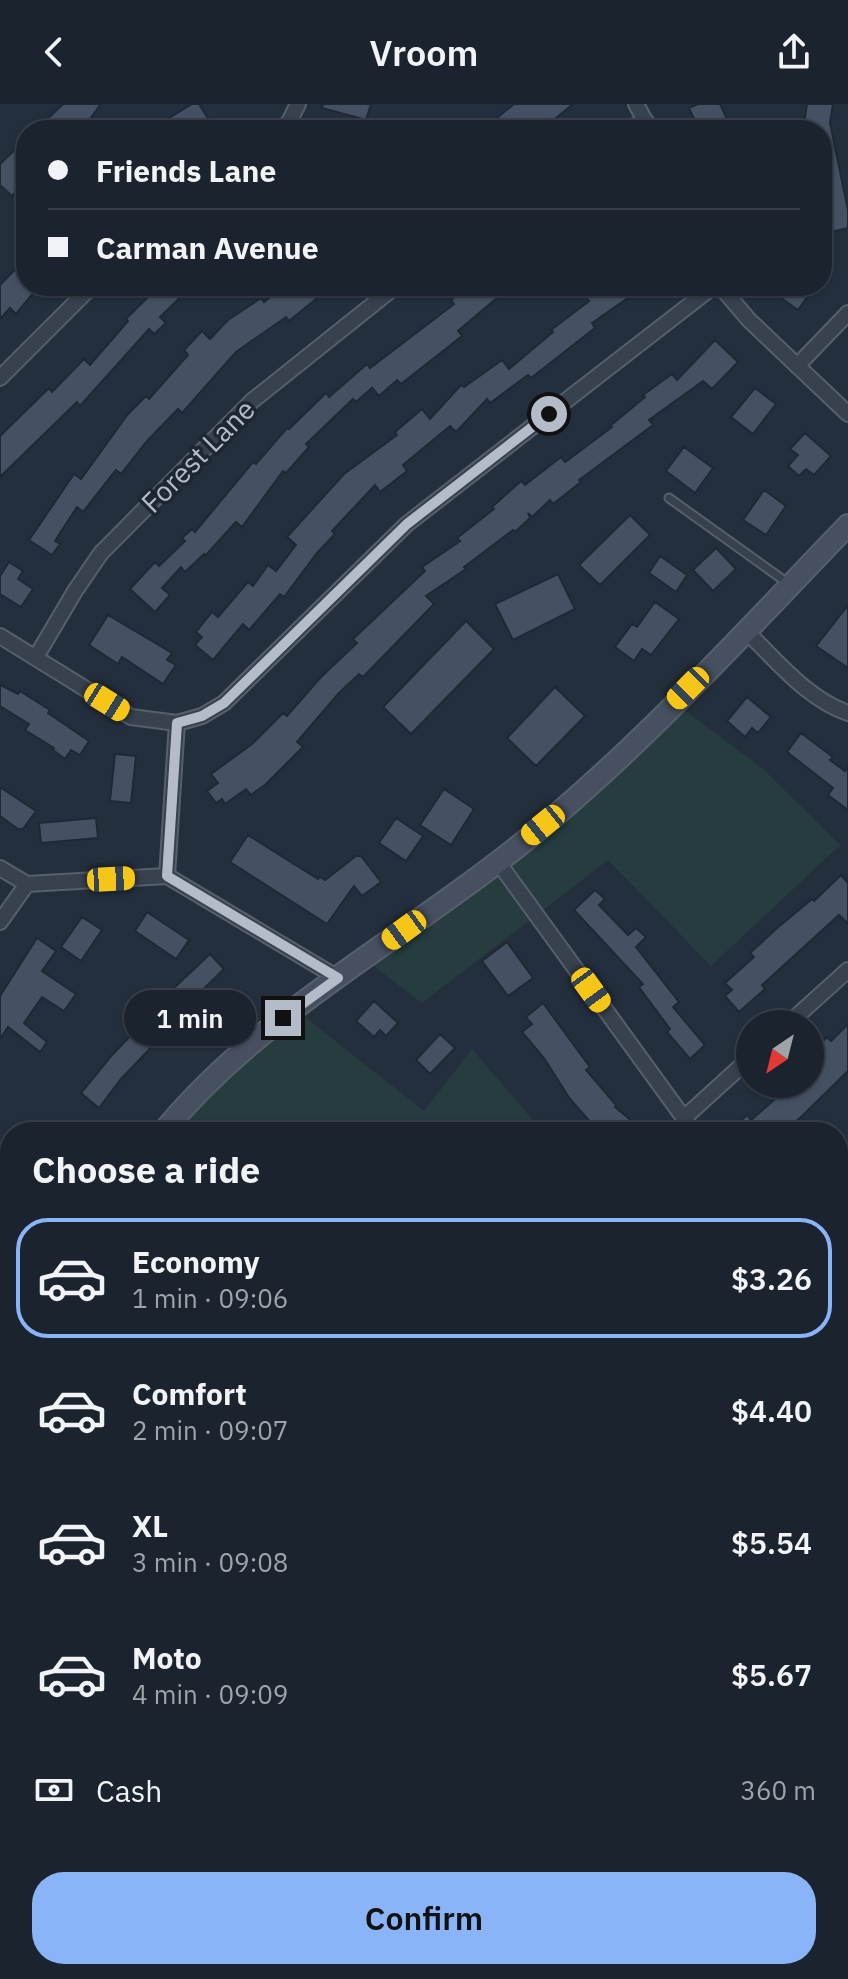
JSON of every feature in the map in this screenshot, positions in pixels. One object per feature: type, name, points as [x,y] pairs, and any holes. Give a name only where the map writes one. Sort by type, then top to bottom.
[{"type":"main road","points":[[173,1122],[223,1069],[293,1009],[498,862],[580,792],[746,631],[848,525]]},
{"type":"street","points":[[0,378],[82,296]]},
{"type":"street","name":"Forest Lane","points":[[36,657],[101,553],[252,401],[383,296]]},
{"type":"street","points":[[0,636],[131,717],[177,723],[202,716],[224,703],[407,524],[704,296]]},
{"type":"street","points":[[726,296],[848,414]]},
{"type":"street","points":[[797,366],[848,313]]},
{"type":"street","points":[[746,631],[802,685],[826,703],[848,713]]},
{"type":"street","points":[[167,876],[177,723]]},
{"type":"street","points":[[498,862],[687,1122]]},
{"type":"street","points":[[0,868],[27,884],[167,876],[338,978]]},
{"type":"street","points":[[0,922],[27,884]]},
{"type":"street","points":[[804,1010],[848,970]]},
{"type":"street","points":[[684,1118],[736,1071]]},
{"type":"lane","points":[[669,498],[790,585]]},
{"type":"green space","points":[[678,705],[762,768],[840,845],[711,966],[608,860],[422,1003],[367,961]]},
{"type":"green space","points":[[296,1010],[424,1111],[472,1049],[534,1122],[178,1122]]},
{"type":"building","points":[[63,104],[101,104],[89,120],[46,120]]},
{"type":"building","points":[[192,104],[199,104],[209,120],[166,120]]},
{"type":"building","points":[[323,104],[371,104],[366,120],[322,108]]},
{"type":"building","points":[[514,104],[573,104],[554,120],[494,120]]},
{"type":"building","points":[[698,104],[720,104],[727,120],[694,120],[689,108]]},
{"type":"building","points":[[807,104],[833,104],[830,120],[805,120]]},
{"type":"building","points":[[832,133],[848,210],[848,228],[832,232]]},
{"type":"building","points":[[16,149],[16,192],[12,196],[0,185],[0,164]]},
{"type":"building","points":[[16,268],[16,296],[31,296],[16,314],[10,308],[0,319],[0,285]]},
{"type":"building","points":[[149,296],[182,296],[160,317],[166,323],[154,334],[149,329],[80,406],[77,402],[0,477],[0,436],[49,388],[52,392],[84,359],[90,365],[128,321],[126,319]]},
{"type":"building","points":[[272,296],[320,296],[289,321],[286,317],[236,352],[182,413],[178,409],[147,441],[121,474],[116,470],[83,512],[77,507],[55,541],[60,544],[52,555],[29,540],[74,474],[81,479],[128,414],[146,396],[149,399],[188,355],[184,350],[202,331],[210,339],[228,320],[261,298],[264,302]]},
{"type":"building","points":[[456,296],[499,296],[458,331],[462,336],[401,384],[397,380],[379,396],[372,388],[356,402],[353,399],[306,444],[309,447],[286,473],[283,471],[242,527],[236,522],[205,556],[185,572],[181,567],[162,588],[170,595],[155,612],[130,589],[155,562],[159,566],[185,541],[182,538],[192,529],[195,532],[253,462],[256,464],[287,428],[326,393],[329,397],[367,364],[370,368],[454,304],[451,300]]},
{"type":"building","points":[[586,296],[631,296],[592,323],[595,328],[531,378],[528,375],[490,403],[487,399],[456,432],[450,426],[403,465],[407,471],[380,492],[375,485],[332,531],[335,534],[284,597],[280,594],[249,630],[243,624],[213,660],[195,645],[202,637],[196,632],[212,612],[218,617],[248,582],[253,586],[268,565],[276,571],[296,545],[287,537],[344,474],[397,435],[395,432],[422,409],[430,419],[461,385],[464,387],[502,360],[509,369],[553,332],[551,330],[589,301]]},
{"type":"building","points":[[778,296],[808,296],[798,310]]},
{"type":"building","points":[[715,340],[738,362],[712,389],[703,381],[649,420],[653,425],[579,480],[581,482],[553,504],[550,500],[532,517],[528,513],[530,518],[515,532],[513,530],[464,567],[466,569],[426,596],[434,604],[363,677],[359,674],[338,694],[297,742],[303,747],[266,784],[251,795],[246,789],[225,804],[222,799],[216,803],[207,791],[218,783],[211,774],[252,744],[283,713],[287,716],[321,677],[357,643],[353,639],[425,571],[422,567],[460,541],[457,538],[494,509],[492,507],[521,481],[525,485],[561,457],[565,462],[612,427],[645,397],[643,395],[672,374],[677,380]]},
{"type":"building","points":[[755,388],[776,404],[753,434],[731,417]]},
{"type":"building","points":[[805,433],[831,456],[814,475],[806,469],[799,476],[788,466],[798,455],[790,449]]},
{"type":"building","points":[[684,447],[713,468],[695,493],[666,471]]},
{"type":"building","points":[[764,490],[786,506],[766,535],[743,520]]},
{"type":"building","points":[[630,515],[650,535],[600,585],[579,565]]},
{"type":"building","points":[[716,548],[736,569],[713,591],[693,570]]},
{"type":"building","points":[[660,556],[687,575],[676,592],[649,573]]},
{"type":"building","points":[[9,562],[23,571],[18,579],[33,589],[21,607],[0,594],[0,576]]},
{"type":"building","points":[[558,574],[575,609],[513,640],[495,604]]},
{"type":"building","points":[[655,602],[679,619],[651,655],[642,649],[634,661],[615,647],[632,624],[637,627]]},
{"type":"building","points":[[848,605],[848,668],[816,646]]},
{"type":"building","points":[[108,615],[172,653],[167,660],[176,665],[163,684],[122,657],[118,664],[89,645]]},
{"type":"building","points":[[466,621],[494,649],[411,734],[383,707]]},
{"type":"building","points":[[0,685],[18,694],[20,691],[89,741],[80,755],[71,750],[65,759],[54,748],[25,730],[29,724],[0,706]]},
{"type":"building","points":[[555,687],[585,716],[536,766],[507,738]]},
{"type":"building","points":[[747,697],[771,717],[758,733],[752,728],[745,737],[727,721]]},
{"type":"building","points":[[801,733],[833,757],[830,760],[845,771],[848,767],[848,810],[828,795],[833,788],[787,752]]},
{"type":"building","points":[[115,754],[136,756],[131,803],[110,801]]},
{"type":"building","points":[[0,787],[36,811],[23,829],[18,829],[0,816]]},
{"type":"building","points":[[444,789],[474,809],[451,845],[420,825]]},
{"type":"building","points":[[96,818],[98,838],[41,843],[39,823]]},
{"type":"building","points":[[396,818],[423,836],[406,861],[379,843]]},
{"type":"building","points":[[248,835],[318,879],[325,880],[356,856],[361,856],[381,882],[362,896],[354,886],[327,924],[230,862]]},
{"type":"building","points":[[841,875],[848,883],[848,924],[839,915],[762,985],[765,989],[741,1010],[737,1010],[725,996],[732,990],[725,983],[754,957],[750,953],[776,929],[812,899],[814,901]]},
{"type":"building","points":[[595,890],[605,899],[599,905],[628,935],[636,928],[646,937],[636,947],[679,1002],[673,1007],[705,1045],[690,1059],[667,1032],[670,1029],[639,987],[643,984],[574,910]]},
{"type":"building","points":[[147,912],[189,940],[176,959],[135,931]]},
{"type":"building","points":[[82,917],[102,930],[81,961],[61,947]]},
{"type":"building","points":[[37,938],[56,951],[42,971],[76,994],[64,1011],[42,997],[24,1023],[47,1042],[40,1052],[8,1027],[0,1039],[0,996]]},
{"type":"building","points":[[507,942],[533,978],[508,996],[482,961]]},
{"type":"building","points":[[210,954],[224,969],[186,1006],[164,1039],[161,1037],[121,1079],[99,1108],[81,1093],[137,1029],[141,1032],[175,987]]},
{"type":"building","points":[[374,1001],[398,1023],[386,1036],[380,1030],[374,1037],[356,1021]]},
{"type":"building","points":[[543,1003],[590,1067],[586,1070],[615,1107],[633,1122],[590,1122],[522,1032],[532,1024],[526,1017]]},
{"type":"building","points":[[848,1024],[848,1071],[824,1094],[824,1040],[827,1037],[831,1041]]},
{"type":"building","points":[[440,1034],[455,1048],[430,1074],[416,1060]]},
{"type":"building","points":[[772,1098],[820,1098],[795,1122],[739,1122],[747,1115],[751,1120],[774,1100]]},
{"type":"route","points":[[283,1018],[338,978],[167,876],[177,723],[202,716],[224,703],[407,524],[549,414]]}]
